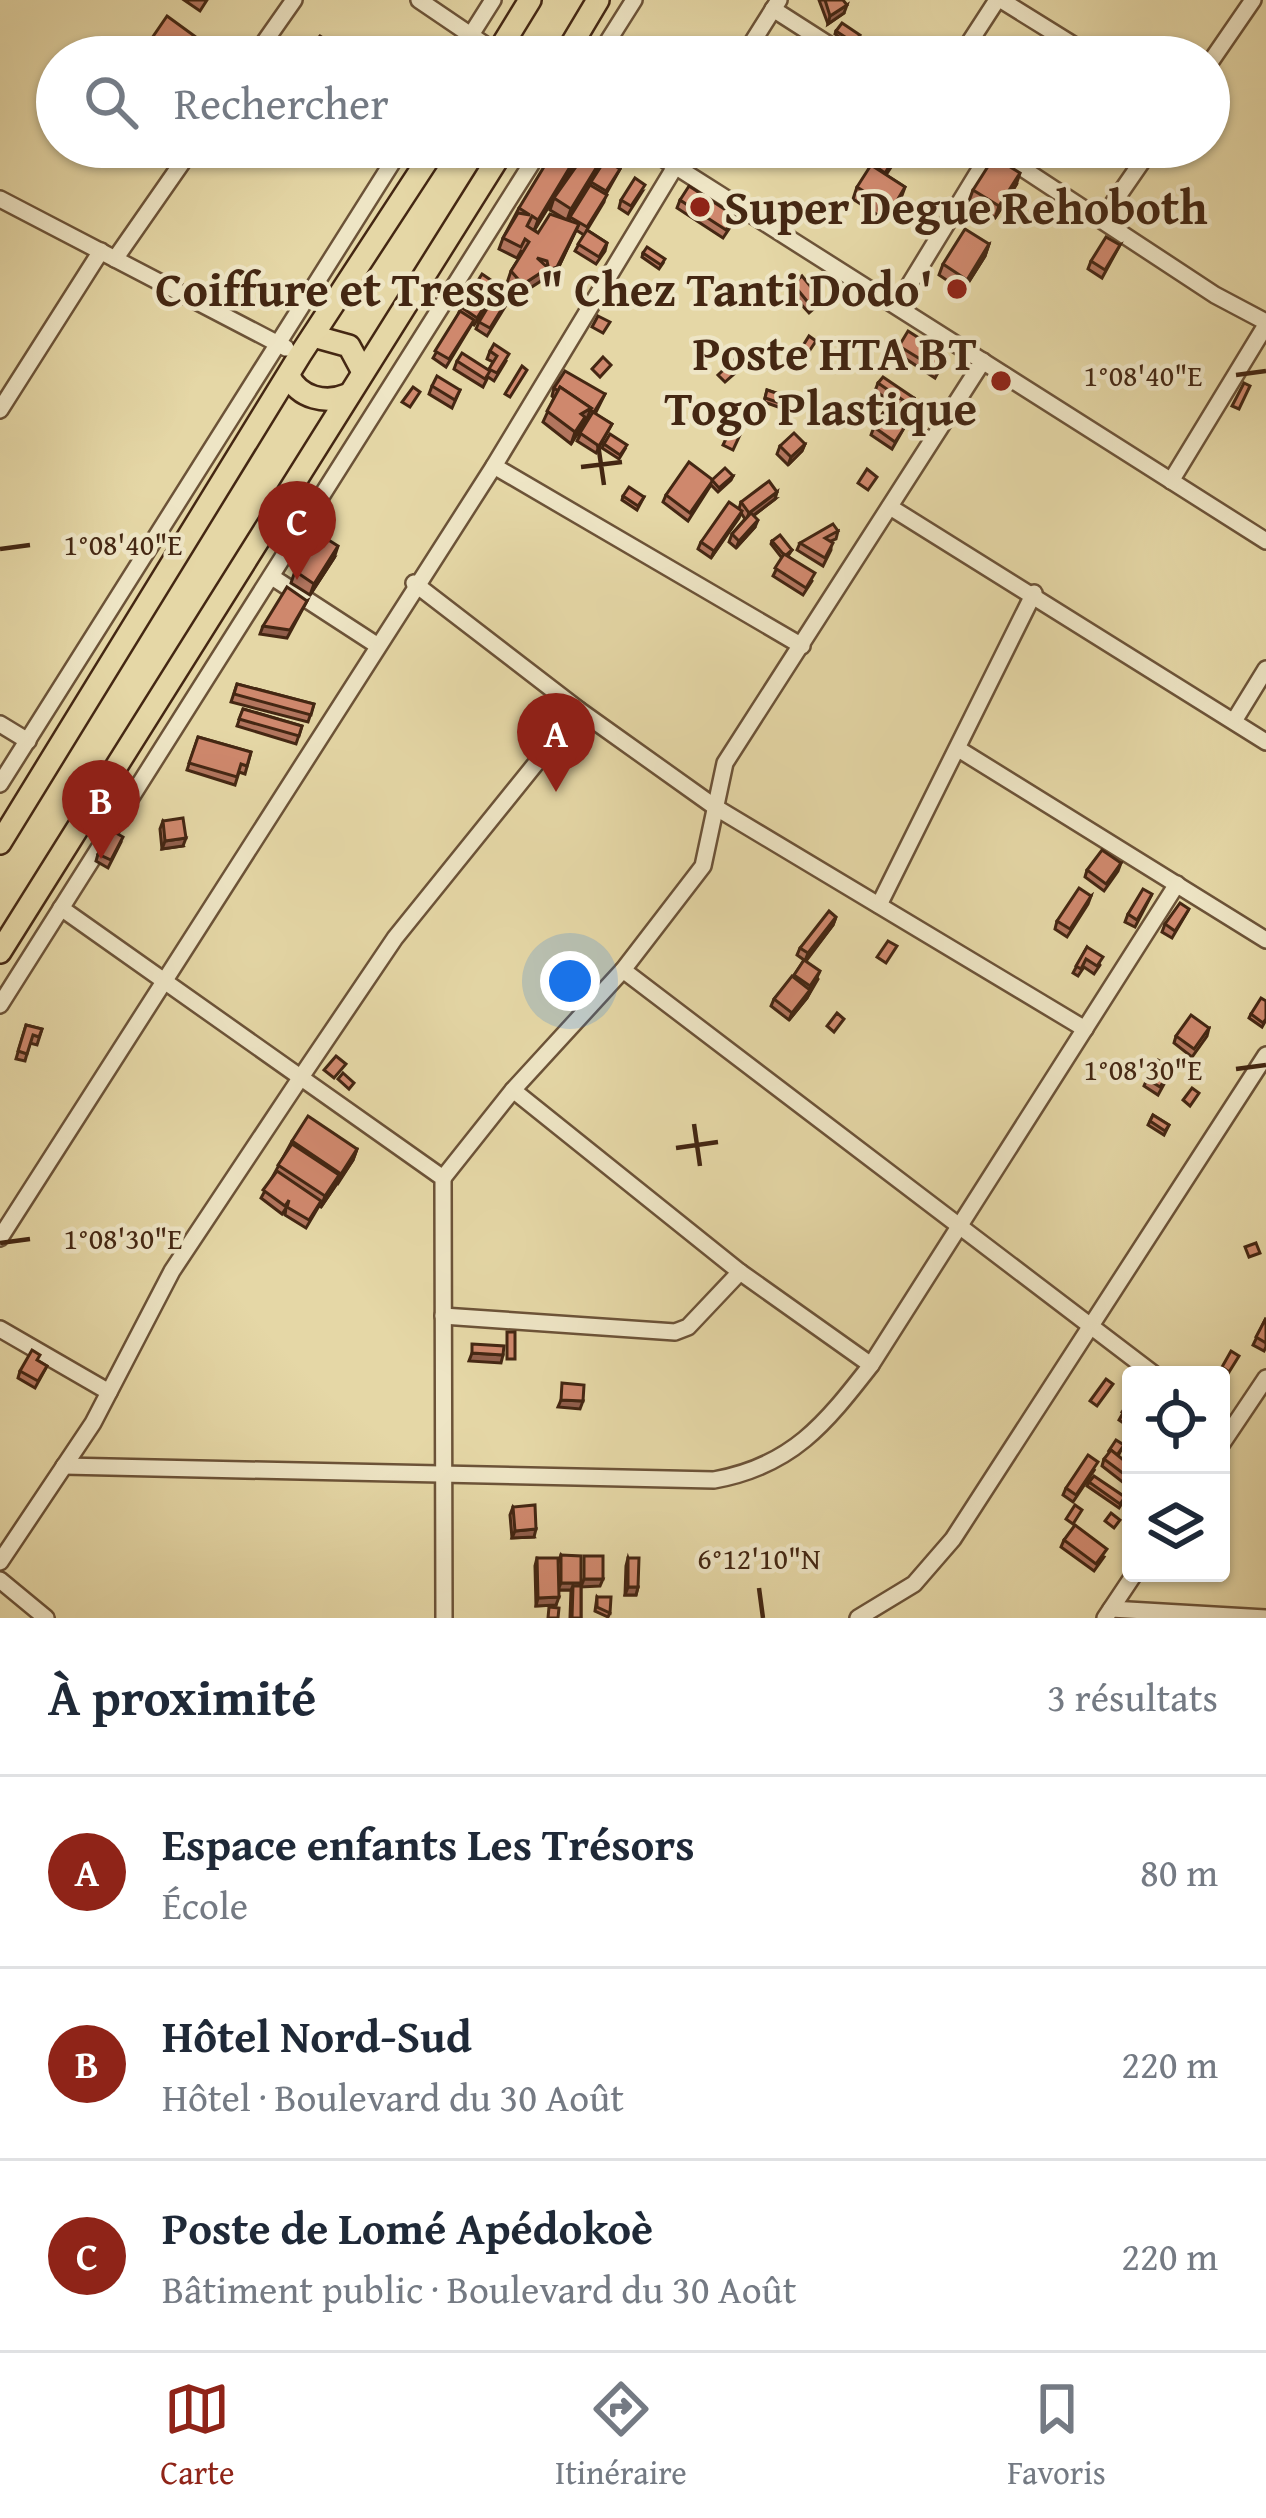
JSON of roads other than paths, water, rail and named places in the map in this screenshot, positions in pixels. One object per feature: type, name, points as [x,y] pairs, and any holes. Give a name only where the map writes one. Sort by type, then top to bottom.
[{"type":"highway","points":[[509,36],[530,0]]},
{"type":"highway","points":[[577,36],[598,0]]},
{"type":"highway","points":[[347,395],[316,398],[292,384],[290,350],[313,336],[422,168]]},
{"type":"highway","points":[[0,952],[492,168]]},
{"type":"highway","points":[[313,336],[349,346],[363,372]]},
{"type":"highway","points":[[0,843],[289,376]]},
{"type":"street","points":[[269,36],[295,0]]},
{"type":"street","points":[[419,0],[475,36]]},
{"type":"street","points":[[470,36],[493,0]]},
{"type":"street","points":[[611,36],[634,0]]},
{"type":"street","points":[[974,36],[999,0],[1059,36]]},
{"type":"street","points":[[1228,36],[1253,0]]},
{"type":"street","points":[[756,36],[776,5],[819,36]]},
{"type":"street","points":[[0,410],[108,255],[176,168]]},
{"type":"street","points":[[0,784],[290,350],[390,168]]},
{"type":"street","points":[[0,1005],[529,168]]},
{"type":"street","points":[[0,1238],[414,583],[494,466],[674,168]]},
{"type":"street","points":[[681,168],[1266,541]]},
{"type":"street","points":[[897,305],[980,168]]},
{"type":"street","points":[[1024,168],[1215,295],[1266,323],[1171,481]]},
{"type":"street","points":[[1103,218],[1138,168]]},
{"type":"street","points":[[0,199],[290,350]]},
{"type":"street","points":[[444,1618],[443,1178],[513,1090],[623,970],[704,866],[725,763],[983,361]]},
{"type":"street","points":[[494,466],[802,646]]},
{"type":"street","points":[[890,506],[1266,742]]},
{"type":"street","points":[[272,577],[375,644]]},
{"type":"street","points":[[414,583],[579,710],[716,806],[1084,1029]]},
{"type":"street","points":[[879,905],[1034,593]]},
{"type":"street","points":[[1234,721],[1266,669]]},
{"type":"street","points":[[0,1562],[109,1392],[172,1271],[395,938],[579,710]]},
{"type":"street","points":[[0,724],[28,741]]},
{"type":"street","points":[[960,750],[1266,940]]},
{"type":"street","points":[[64,1466],[725,1478],[810,1439],[871,1365],[1177,884]]},
{"type":"street","points":[[61,908],[443,1178]]},
{"type":"street","points":[[623,970],[1144,1366]]},
{"type":"street","points":[[858,1618],[914,1585],[953,1539],[1266,1055]]},
{"type":"street","points":[[513,1090],[740,1272],[871,1365]]},
{"type":"street","points":[[443,1316],[675,1332],[688,1328],[740,1272]]},
{"type":"street","points":[[0,1329],[109,1392]]},
{"type":"street","points":[[1230,1427],[1266,1378]]},
{"type":"street","points":[[0,1580],[46,1618]]},
{"type":"street","points":[[1108,1613],[1129,1582]]},
{"type":"street","points":[[1108,1613],[1266,1618]]},
{"type":"place","name":"Super Degue Rehoboth","points":[[700,207]]},
{"type":"place","name":"Coiffure et Tresse \" Chez Tanti Dodo'","points":[[957,289]]},
{"type":"place","name":"Poste HTA BT Togo Plastique","points":[[1001,381]]},
{"type":"place","name":"Poste de Lomé Apédokoè","points":[[297,580]]},
{"type":"place","name":"Espace enfants Les Trésors","points":[[556,792]]},
{"type":"place","name":"Hôtel Nord-Sud","points":[[101,859]]}]
